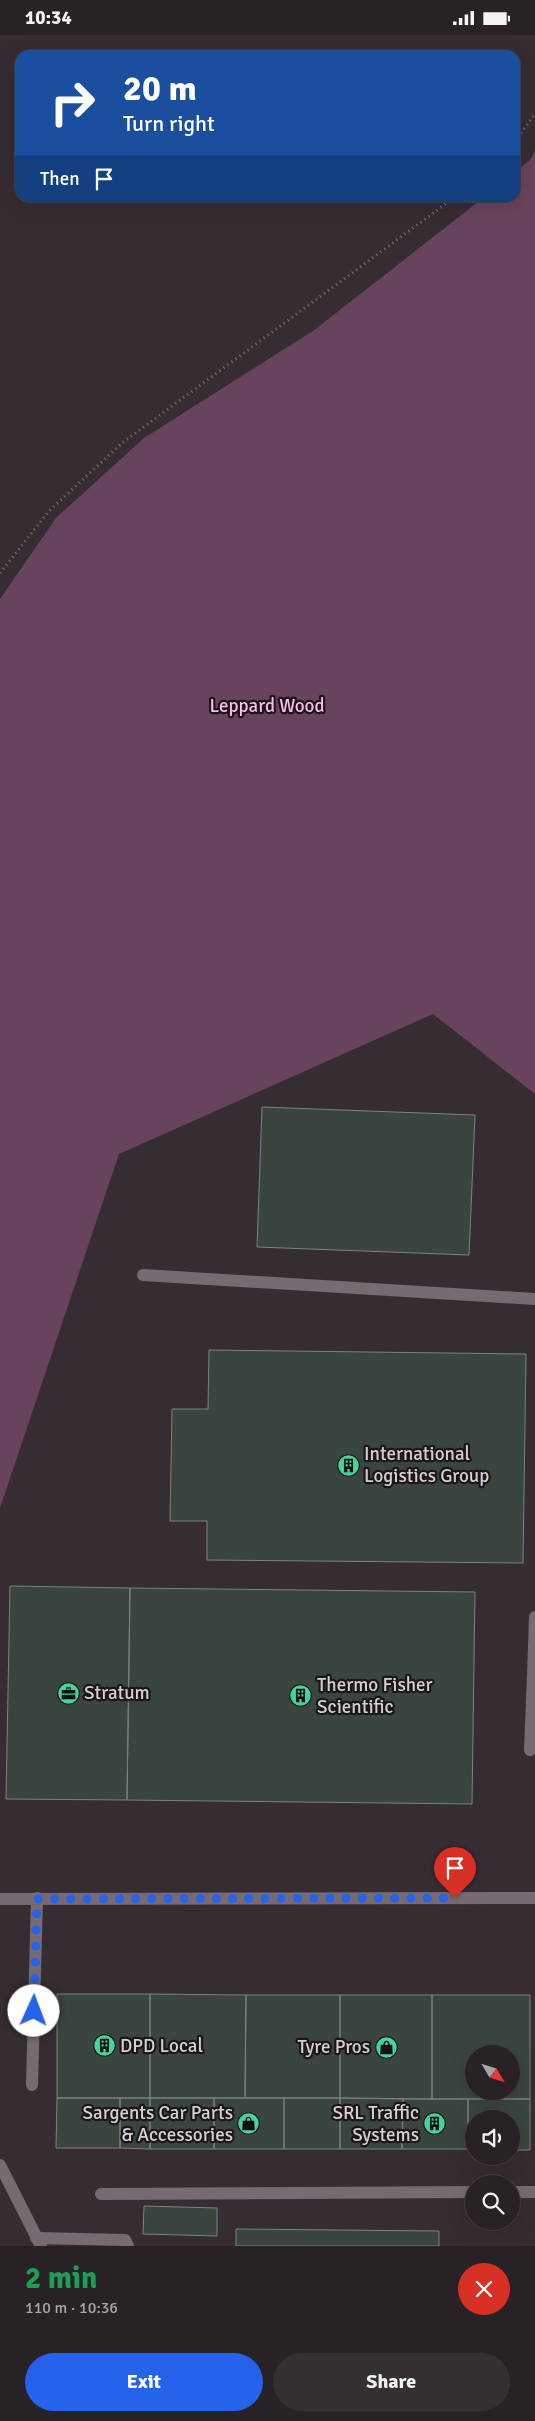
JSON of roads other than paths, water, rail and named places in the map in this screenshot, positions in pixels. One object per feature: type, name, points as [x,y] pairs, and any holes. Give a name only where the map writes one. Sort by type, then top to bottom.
[{"type":"street","points":[[143,1275],[535,1299]]},
{"type":"street","points":[[530,1751],[535,1617]]},
{"type":"street","points":[[0,1899],[535,1898]]},
{"type":"street","points":[[32,2085],[37,1899]]},
{"type":"street","points":[[0,2165],[38,2242],[125,2240],[128,2246]]},
{"type":"street","points":[[101,2194],[465,2192]]},
{"type":"street","points":[[520,2192],[535,2192]]},
{"type":"place","name":"International Logistics Group","points":[[348,1465]]},
{"type":"place","name":"Stratum","points":[[68,1693]]},
{"type":"place","name":"Thermo Fisher Scientific","points":[[301,1696]]},
{"type":"place","name":"DPD Local","points":[[104,2046]]},
{"type":"place","name":"Tyre Pros","points":[[386,2047]]},
{"type":"place","name":"Sargents Car Parts & Accessories","points":[[249,2124]]},
{"type":"place","name":"SRL Traffic Systems","points":[[435,2124]]},
{"type":"park label","name":"Leppard Wood","points":[[267,706]]}]
